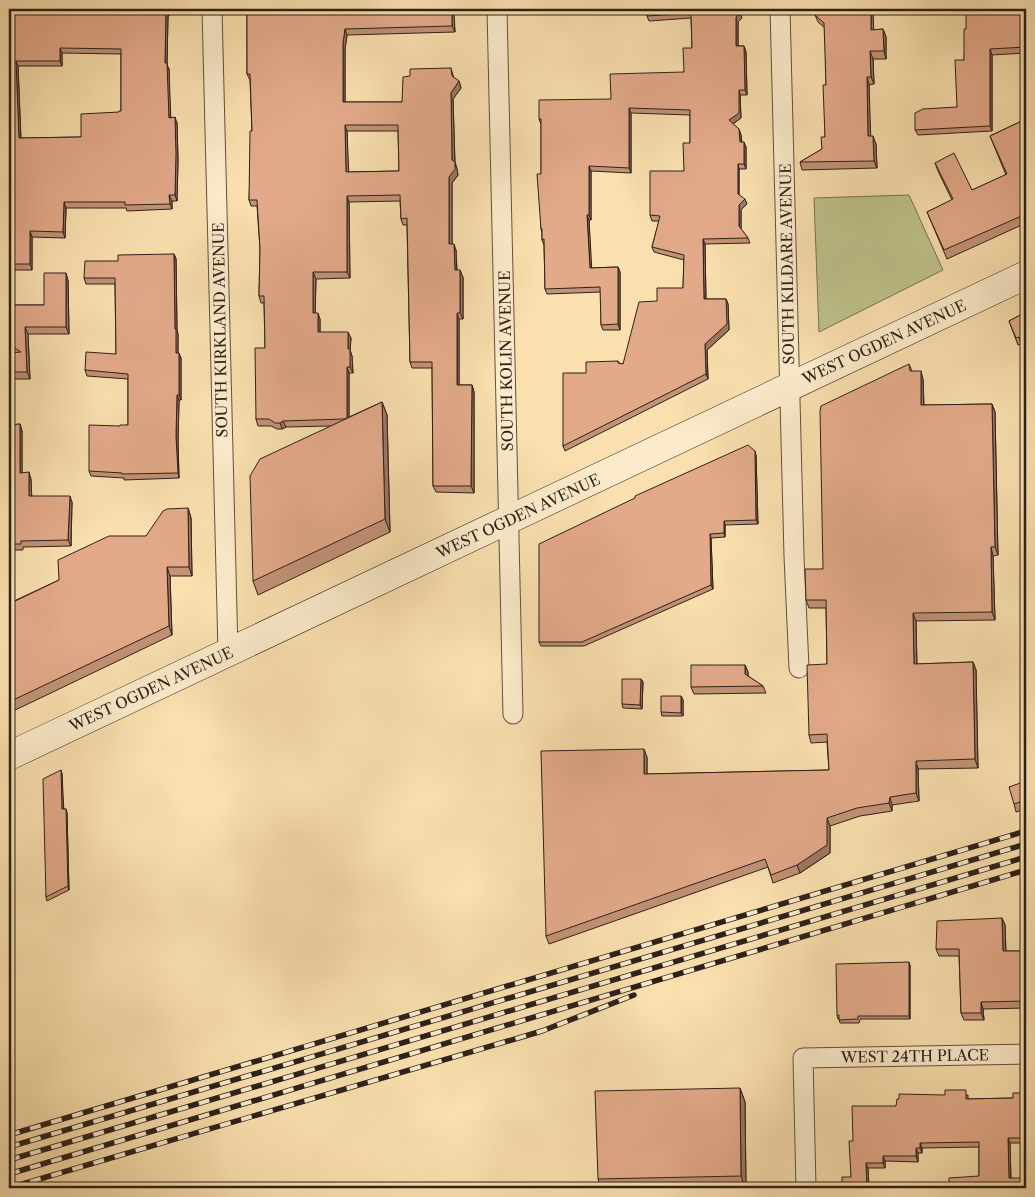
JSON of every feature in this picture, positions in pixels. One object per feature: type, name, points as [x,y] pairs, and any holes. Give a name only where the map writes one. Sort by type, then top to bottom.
[{"type":"main road","name":"WEST OGDEN AVENUE","points":[[9,756],[1026,275]]},
{"type":"street","name":"SOUTH KIRKLAND AVENUE","points":[[212,9],[228,652]]},
{"type":"street","name":"SOUTH KOLIN AVENUE","points":[[497,9],[513,714]]},
{"type":"street","name":"SOUTH KILDARE AVENUE","points":[[780,9],[794,556],[799,668]]},
{"type":"street","name":"WEST 24TH PLACE","points":[[806,1188],[803,1058],[1026,1054]]},
{"type":"green space","points":[[909,195],[943,270],[819,332],[814,198]]},
{"type":"building","points":[[9,9],[167,9],[165,63],[167,63],[169,118],[175,117],[176,154],[175,195],[169,195],[170,204],[125,205],[125,202],[64,202],[63,232],[30,231],[30,264],[9,264]],"holes":[[[60,48],[121,49],[121,111],[81,114],[81,137],[19,138],[16,61],[60,61]]]},
{"type":"building","points":[[247,9],[452,9],[452,26],[345,29],[343,43],[343,102],[402,102],[403,77],[410,76],[410,69],[451,68],[452,76],[459,81],[451,93],[452,160],[455,162],[455,169],[449,177],[449,244],[454,244],[455,270],[460,270],[460,313],[457,313],[457,385],[472,385],[471,486],[433,486],[432,362],[410,362],[407,218],[401,219],[400,195],[347,196],[347,272],[313,272],[313,313],[318,313],[318,332],[348,332],[350,367],[347,367],[347,418],[283,421],[280,423],[275,423],[269,419],[256,419],[255,348],[265,348],[264,296],[259,296],[260,249],[257,200],[249,200],[250,131],[252,131],[250,74],[247,74]],"holes":[[[345,125],[398,125],[399,171],[346,172]]]},
{"type":"building","points":[[647,9],[736,9],[740,12],[736,17],[736,46],[744,46],[745,90],[739,90],[739,113],[729,120],[739,129],[740,142],[744,142],[744,164],[738,164],[738,194],[745,199],[739,205],[739,226],[748,238],[703,239],[704,299],[726,299],[727,324],[705,344],[706,374],[563,446],[563,373],[586,373],[586,362],[618,361],[618,363],[623,364],[639,302],[657,301],[657,288],[683,288],[684,255],[652,247],[660,216],[650,215],[650,171],[684,171],[683,143],[690,143],[690,110],[629,108],[629,168],[589,166],[589,215],[587,215],[590,268],[618,267],[618,324],[601,325],[600,287],[545,289],[544,239],[542,240],[537,174],[541,174],[539,100],[611,99],[610,74],[684,72],[683,48],[692,48],[691,13],[647,16]]},
{"type":"building","points":[[815,9],[871,9],[871,30],[883,29],[884,51],[870,51],[871,77],[867,77],[868,136],[873,136],[874,161],[800,162],[822,149],[821,137],[825,137],[823,85],[826,85],[824,23],[815,15]]},
{"type":"building","points":[[966,9],[1026,9],[1026,47],[990,49],[990,126],[915,130],[915,113],[923,109],[957,107],[955,60],[964,60]]},
{"type":"building","points":[[1026,119],[1026,214],[944,250],[927,212],[953,199],[935,163],[954,153],[972,190],[1007,174],[990,136]]},
{"type":"building","points":[[174,254],[176,353],[179,353],[179,395],[177,395],[176,436],[178,473],[122,474],[89,471],[89,425],[128,425],[128,374],[85,370],[86,352],[116,354],[115,278],[84,278],[85,261],[118,261],[118,255]]},
{"type":"building","points":[[44,273],[66,273],[66,327],[25,327],[27,372],[9,372],[9,353],[21,352],[9,344],[9,305],[44,305]]},
{"type":"building","points":[[1026,312],[1026,356],[1019,337],[1016,338],[1009,321]]},
{"type":"building","points":[[909,364],[910,371],[921,371],[921,405],[992,404],[995,547],[991,547],[992,612],[913,613],[914,664],[973,662],[975,759],[916,761],[916,793],[890,797],[889,803],[857,808],[827,818],[827,845],[797,865],[771,875],[765,859],[546,936],[541,751],[644,749],[644,774],[829,770],[827,734],[809,735],[807,665],[827,664],[826,600],[806,600],[805,569],[823,569],[820,411],[821,406]]},
{"type":"building","points":[[382,402],[385,519],[253,581],[250,476],[260,459]]},
{"type":"building","points":[[20,424],[20,473],[29,472],[29,496],[70,496],[68,540],[21,541],[21,544],[9,544],[9,425]]},
{"type":"building","points":[[748,445],[755,451],[756,520],[724,521],[724,533],[710,534],[711,585],[582,642],[539,642],[539,544],[635,498],[635,496]]},
{"type":"building","points":[[188,508],[189,567],[167,567],[169,626],[9,702],[9,588],[11,603],[59,580],[58,560],[109,536],[146,536],[163,511],[167,509]]},
{"type":"building","points":[[691,665],[745,665],[745,674],[763,686],[691,687]]},
{"type":"building","points":[[622,679],[641,679],[640,705],[622,704]]},
{"type":"building","points":[[661,696],[681,696],[681,713],[661,712]]},
{"type":"building","points":[[61,770],[62,809],[66,809],[68,886],[46,897],[43,779]]},
{"type":"building","points":[[1026,781],[1026,800],[1014,804],[1009,787]]},
{"type":"building","points":[[1002,918],[1003,951],[1026,951],[1026,1001],[981,1002],[981,1013],[961,1013],[959,949],[936,949],[937,921]]},
{"type":"building","points":[[909,962],[909,1016],[858,1016],[858,1019],[839,1020],[839,1015],[837,1015],[836,964]]},
{"type":"building","points":[[740,1088],[741,1176],[598,1179],[595,1091]]},
{"type":"building","points":[[945,1090],[966,1090],[966,1099],[1013,1098],[1013,1093],[1026,1093],[1026,1138],[1008,1138],[1009,1178],[1026,1178],[1026,1188],[949,1188],[949,1178],[979,1176],[979,1142],[920,1143],[920,1148],[916,1148],[916,1156],[883,1156],[883,1163],[866,1163],[867,1188],[842,1188],[842,1177],[851,1177],[849,1141],[853,1141],[852,1106],[896,1106],[899,1094],[945,1095]]},
{"type":"railway","points":[[9,1135],[1026,831]]},
{"type":"railway","points":[[9,1147],[1026,844]]},
{"type":"railway","points":[[9,1160],[1026,857]]},
{"type":"railway","points":[[9,1174],[1026,870]]},
{"type":"railway","points":[[9,1188],[542,1031],[634,995]]}]
